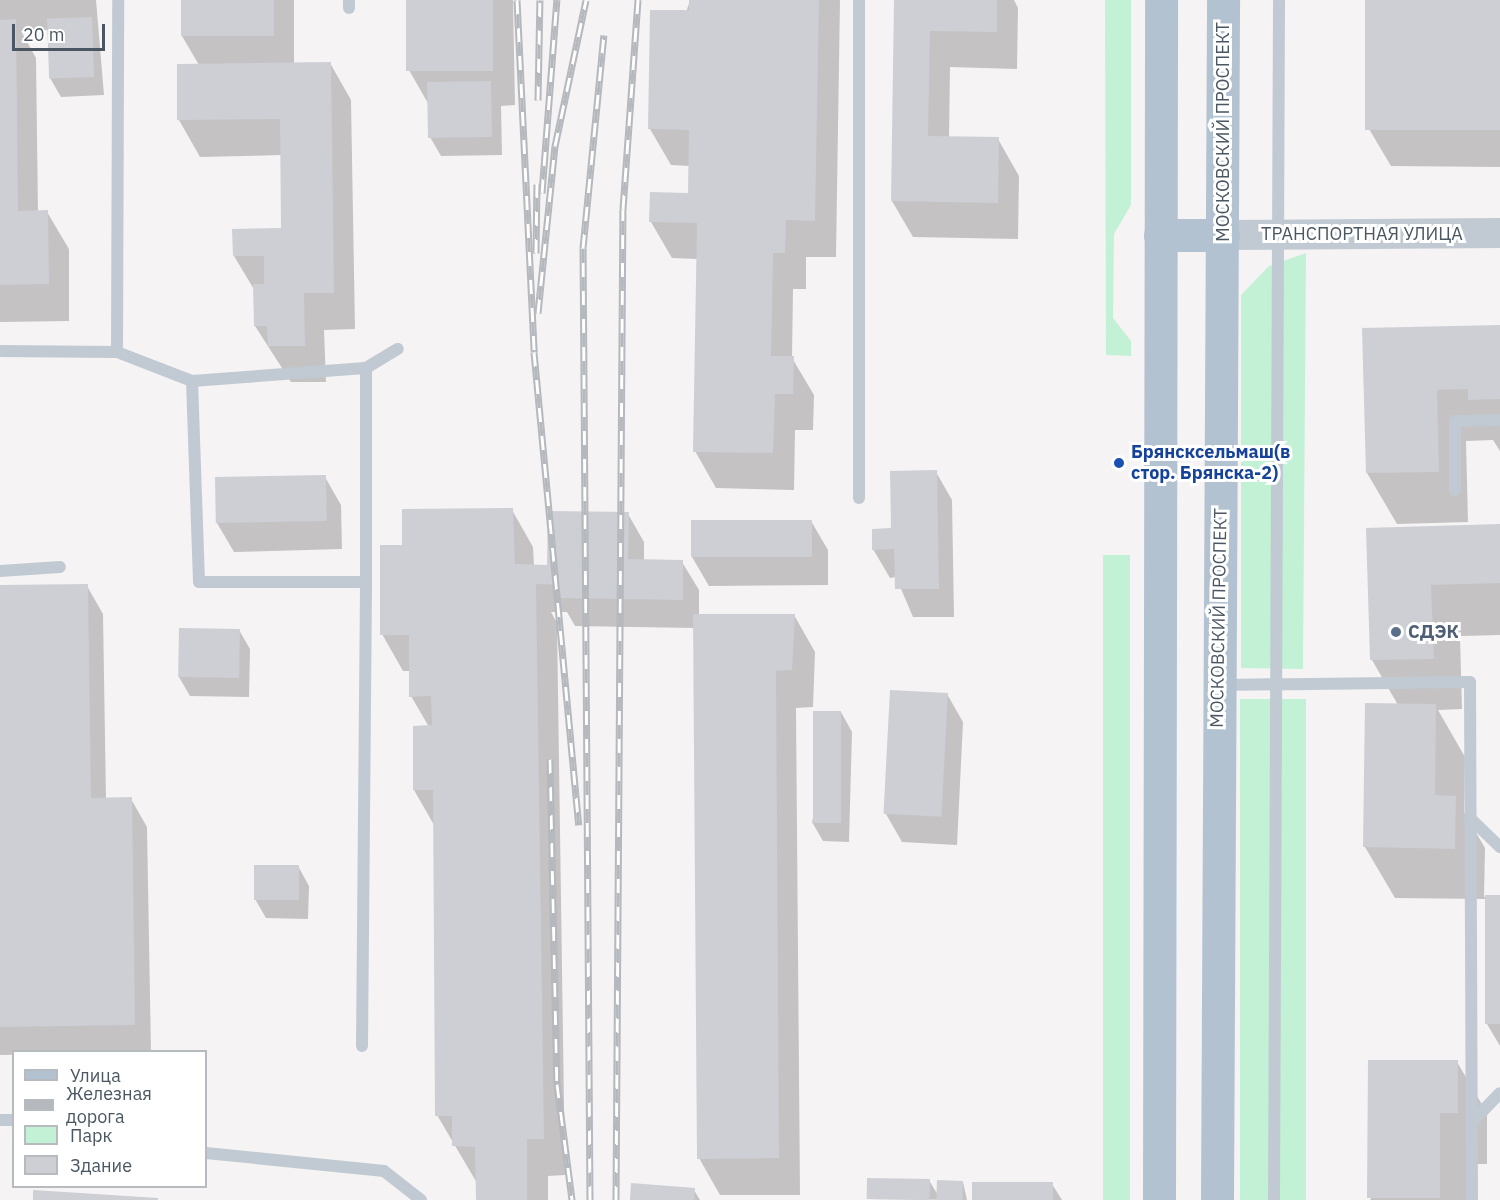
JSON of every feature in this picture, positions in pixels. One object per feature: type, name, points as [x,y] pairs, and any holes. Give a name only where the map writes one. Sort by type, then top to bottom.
[{"type":"main road","points":[[1159,1200],[1161,0]]},
{"type":"main road","name":"МОСКОВСКИЙ ПРОСПЕКТ","points":[[1217,1200],[1223,0]]},
{"type":"main road","points":[[1160,235],[1223,235]]},
{"type":"street","name":"ТРАНСПОРТНАЯ УЛИЦА","points":[[1223,235],[1500,233]]},
{"type":"lane","points":[[117,352],[118,0]]},
{"type":"lane","points":[[859,0],[859,498]]},
{"type":"lane","points":[[1274,1200],[1279,0]]},
{"type":"lane","points":[[0,351],[117,352],[192,381],[366,368],[398,349]]},
{"type":"lane","points":[[362,1046],[366,368]]},
{"type":"lane","points":[[192,381],[199,582],[366,582]]},
{"type":"lane","points":[[1455,490],[1455,421],[1500,420]]},
{"type":"lane","points":[[0,571],[60,567]]},
{"type":"lane","points":[[1218,685],[1470,682],[1472,1200]]},
{"type":"lane","points":[[1470,818],[1500,847]]},
{"type":"lane","points":[[1472,1122],[1500,1093]]},
{"type":"lane","points":[[207,1153],[384,1171],[421,1200]]},
{"type":"green space","points":[[1105,0],[1131,0],[1131,205],[1114,234],[1113,318],[1131,341],[1131,356],[1106,355]]},
{"type":"green space","points":[[1306,253],[1303,669],[1241,668],[1241,295],[1269,266]]},
{"type":"green space","points":[[1103,555],[1130,555],[1130,1200],[1103,1200]]},
{"type":"green space","points":[[1240,699],[1306,699],[1306,1200],[1240,1200]]},
{"type":"building","points":[[181,0],[274,0],[274,36],[181,36]]},
{"type":"building","points":[[406,0],[493,0],[493,71],[406,71]]},
{"type":"building","points":[[689,0],[819,0],[815,221],[786,220],[785,253],[773,253],[771,356],[794,356],[793,394],[775,394],[773,453],[693,452],[697,223],[649,222],[650,192],[688,193],[689,130],[648,129],[650,10],[689,10]]},
{"type":"building","points":[[894,0],[997,0],[997,32],[930,31],[928,136],[999,137],[998,203],[891,201]]},
{"type":"building","points":[[1365,0],[1500,0],[1500,130],[1365,130]]},
{"type":"building","points":[[92,17],[94,77],[49,79],[47,19]]},
{"type":"building","points":[[16,19],[18,211],[48,210],[49,284],[0,285],[0,20]]},
{"type":"building","points":[[331,62],[334,293],[304,293],[305,346],[268,346],[267,326],[254,326],[253,284],[264,284],[264,256],[233,256],[232,229],[281,228],[280,119],[177,120],[177,64]]},
{"type":"building","points":[[491,81],[492,137],[428,138],[427,82]]},
{"type":"building","points":[[1500,325],[1500,399],[1468,400],[1468,389],[1437,390],[1439,472],[1366,473],[1362,328]]},
{"type":"building","points":[[937,470],[939,589],[895,589],[894,549],[872,550],[872,529],[891,528],[890,471]]},
{"type":"building","points":[[326,475],[327,521],[216,523],[215,477]]},
{"type":"building","points":[[513,508],[515,564],[547,565],[548,511],[629,512],[628,559],[683,560],[683,600],[557,598],[558,585],[536,584],[544,1139],[527,1139],[527,1200],[476,1200],[475,1147],[452,1146],[452,1116],[435,1116],[433,790],[413,790],[413,726],[432,725],[431,696],[409,697],[409,635],[380,635],[380,545],[402,545],[402,509]]},
{"type":"building","points":[[691,520],[812,520],[812,557],[691,557]]},
{"type":"building","points":[[1500,524],[1500,583],[1431,585],[1434,659],[1370,660],[1366,528]]},
{"type":"building","points":[[88,584],[91,798],[132,797],[135,1025],[0,1027],[0,585]]},
{"type":"building","points":[[693,614],[795,614],[792,670],[776,671],[779,1158],[697,1159]]},
{"type":"building","points":[[179,628],[240,629],[239,678],[178,677]]},
{"type":"building","points":[[890,690],[948,693],[941,817],[884,814]]},
{"type":"building","points":[[1365,703],[1436,704],[1435,795],[1456,796],[1455,849],[1363,847]]},
{"type":"building","points":[[813,711],[841,711],[841,823],[813,823]]},
{"type":"building","points":[[254,865],[299,865],[299,900],[254,900]]},
{"type":"building","points":[[1485,895],[1500,895],[1500,1024],[1485,1024]]},
{"type":"building","points":[[1368,1060],[1458,1060],[1458,1113],[1440,1113],[1440,1198],[1367,1198]]},
{"type":"building","points":[[867,1178],[930,1179],[930,1200],[867,1199]]},
{"type":"building","points":[[937,1180],[963,1181],[962,1200],[936,1200]]},
{"type":"building","points":[[972,1182],[1053,1182],[1053,1200],[972,1200]]},
{"type":"building","points":[[631,1183],[695,1188],[694,1200],[630,1200]]},
{"type":"building","points":[[33,1190],[158,1198],[158,1200],[33,1200]]},
{"type":"railway","points":[[517,0],[534,352],[579,825]]},
{"type":"railway","points":[[538,100],[540,0]]},
{"type":"railway","points":[[542,193],[557,0]]},
{"type":"railway","points":[[538,313],[555,146],[586,0]]},
{"type":"railway","points":[[616,1200],[623,209],[638,0]]},
{"type":"railway","points":[[590,1200],[583,248],[604,35]]},
{"type":"railway","points":[[536,253],[537,184]]},
{"type":"railway","points":[[550,759],[557,1084],[572,1200]]},
{"type":"place","name":"Брянсксельмаш(в стор. Брянска-2)","points":[[1119,463]]},
{"type":"place","name":"СДЭК","points":[[1396,632]]}]
